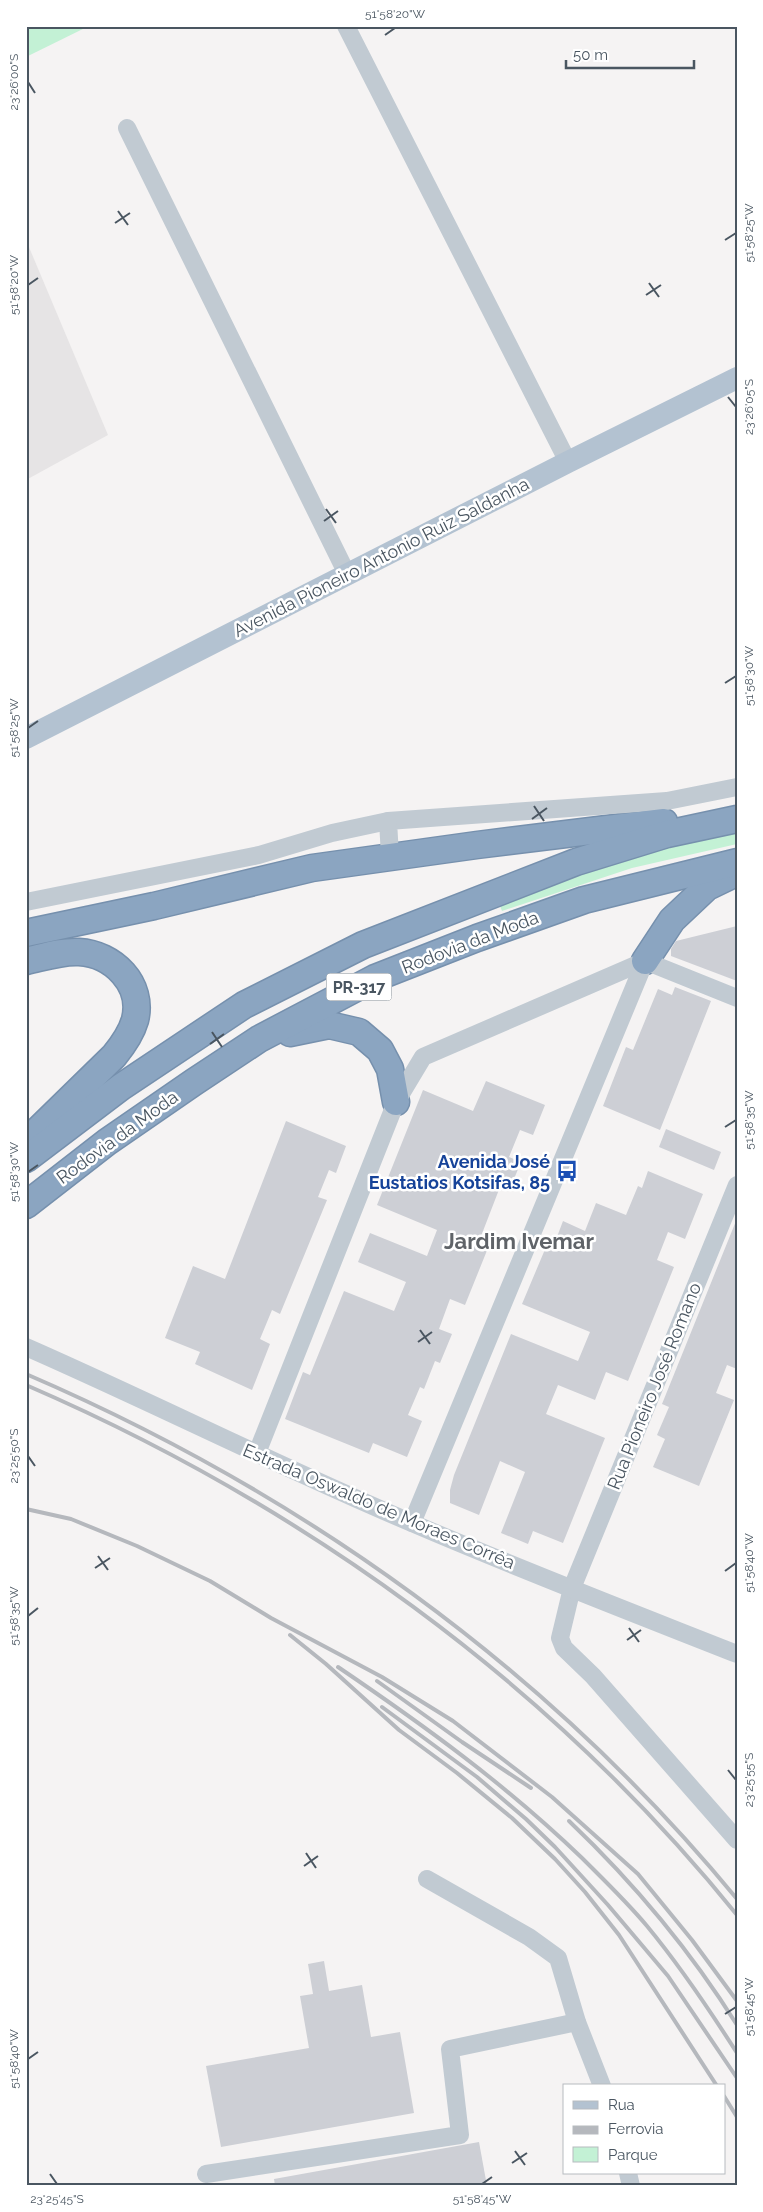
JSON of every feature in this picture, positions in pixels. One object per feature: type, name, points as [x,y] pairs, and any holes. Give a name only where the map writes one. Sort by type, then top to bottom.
[{"type":"highway","points":[[26,932],[154,906],[312,868],[390,856],[737,813]]},
{"type":"highway","name":"Rodovia da Moda","points":[[26,1159],[121,1087],[244,1005],[363,945],[576,862],[667,834],[737,819]]},
{"type":"highway","name":"Rodovia da Moda","points":[[26,1205],[107,1142],[260,1039],[375,978],[477,938],[584,900],[737,862]]},
{"type":"highway","points":[[645,961],[672,920],[707,887],[737,872]]},
{"type":"highway","points":[[26,961],[62,952],[80,952],[105,958],[127,976],[134,991],[137,1004],[132,1030],[126,1042],[26,1142]]},
{"type":"highway","points":[[260,1039],[329,1025],[359,1032],[380,1050],[390,1068],[396,1102]]},
{"type":"main road","name":"Avenida Pioneiro Antonio Ruiz Saldanha","points":[[26,738],[737,378]]},
{"type":"street","points":[[346,26],[568,462]]},
{"type":"street","points":[[127,128],[347,574]]},
{"type":"street","points":[[26,902],[259,855],[332,833],[388,821],[667,800],[737,787]]},
{"type":"street","points":[[388,821],[390,856]]},
{"type":"street","points":[[257,1453],[396,1102],[423,1057],[645,961],[737,998]]},
{"type":"street","points":[[412,1523],[645,961]]},
{"type":"street","name":"Rua Pioneiro José Romano","points":[[737,1185],[572,1588],[560,1638],[564,1648],[593,1676],[737,1840]]},
{"type":"street","name":"Estrada Oswaldo de Moraes Corrêa","points":[[26,1347],[123,1389],[257,1453],[412,1523],[737,1654]]},
{"type":"street","points":[[427,1879],[529,1937],[558,1958],[577,2022],[601,2084]]},
{"type":"street","points":[[206,2174],[460,2135],[450,2049],[577,2022]]},
{"type":"shaded area","points":[[26,240],[108,435],[26,480]]},
{"type":"green space","points":[[26,26],[89,26],[26,57]]},
{"type":"green space","points":[[737,833],[737,844],[632,868],[502,911],[498,901],[616,862],[676,846]]},
{"type":"building","points":[[737,926],[737,981],[671,956],[671,949],[676,941]]},
{"type":"building","points":[[675,987],[711,1001],[660,1130],[603,1106],[626,1047],[633,1050],[658,989],[672,995]]},
{"type":"building","points":[[486,1081],[545,1105],[533,1135],[520,1130],[509,1157],[521,1162],[509,1191],[500,1187],[478,1244],[488,1248],[465,1305],[450,1299],[439,1329],[452,1334],[440,1363],[435,1361],[424,1389],[420,1387],[408,1415],[422,1421],[407,1457],[373,1443],[369,1453],[285,1419],[303,1372],[310,1375],[344,1291],[394,1311],[406,1282],[358,1262],[370,1233],[427,1256],[437,1230],[377,1205],[423,1090],[473,1111]]},
{"type":"building","points":[[286,1121],[346,1146],[336,1173],[329,1170],[318,1197],[327,1200],[280,1314],[272,1310],[260,1339],[270,1344],[252,1390],[195,1364],[200,1352],[165,1338],[193,1266],[225,1279]]},
{"type":"building","points":[[666,1129],[721,1152],[714,1170],[659,1147]]},
{"type":"building","points":[[648,1171],[703,1194],[685,1239],[668,1232],[657,1260],[674,1267],[628,1381],[606,1372],[595,1400],[558,1385],[546,1414],[605,1438],[563,1543],[533,1531],[528,1544],[501,1533],[525,1472],[500,1461],[479,1515],[450,1503],[450,1490],[454,1475],[511,1334],[578,1361],[590,1332],[522,1304],[546,1247],[552,1250],[563,1221],[585,1231],[596,1203],[626,1215],[638,1186],[642,1188]]},
{"type":"building","points":[[736,1221],[737,1369],[727,1365],[716,1393],[734,1400],[699,1486],[653,1467],[665,1439],[657,1435],[669,1407],[662,1404]]},
{"type":"building","points":[[324,1961],[329,1991],[362,1985],[371,2037],[400,2032],[414,2113],[221,2147],[206,2066],[309,2048],[300,1996],[313,1994],[308,1964]]},
{"type":"building","points":[[479,2142],[487,2186],[275,2186],[274,2179]]},
{"type":"railway","points":[[26,1374],[127,1421],[226,1473],[321,1531],[413,1594],[501,1662],[584,1736],[663,1815],[737,1899]]},
{"type":"railway","points":[[26,1385],[127,1432],[226,1485],[321,1543],[413,1607],[501,1676],[585,1750],[664,1830],[737,1915]]},
{"type":"railway","points":[[26,1509],[71,1519],[137,1546],[210,1581],[271,1618],[382,1677],[453,1721],[552,1797],[638,1874],[692,1940],[737,2001]]},
{"type":"railway","points":[[290,1635],[326,1664],[399,1730],[457,1773],[512,1818],[555,1859],[585,1892],[619,1935],[716,2084]]},
{"type":"railway","points":[[338,1667],[464,1757],[524,1805],[582,1858],[632,1908],[659,1941],[694,1988],[737,2053]]},
{"type":"railway","points":[[377,1681],[462,1742],[531,1788]]},
{"type":"railway","points":[[382,1707],[477,1777],[555,1847],[608,1905],[668,1976],[737,2078]]},
{"type":"railway","points":[[569,1821],[616,1868],[659,1918],[700,1970],[737,2025]]},
{"type":"railway","points":[[726,2099],[737,2117]]},
{"type":"place","name":"Avenida José Eustatios Kotsifas, 85","points":[[567,1171]]},
{"type":"district","name":"Jardim Ivemar","points":[[519,1241]]}]
